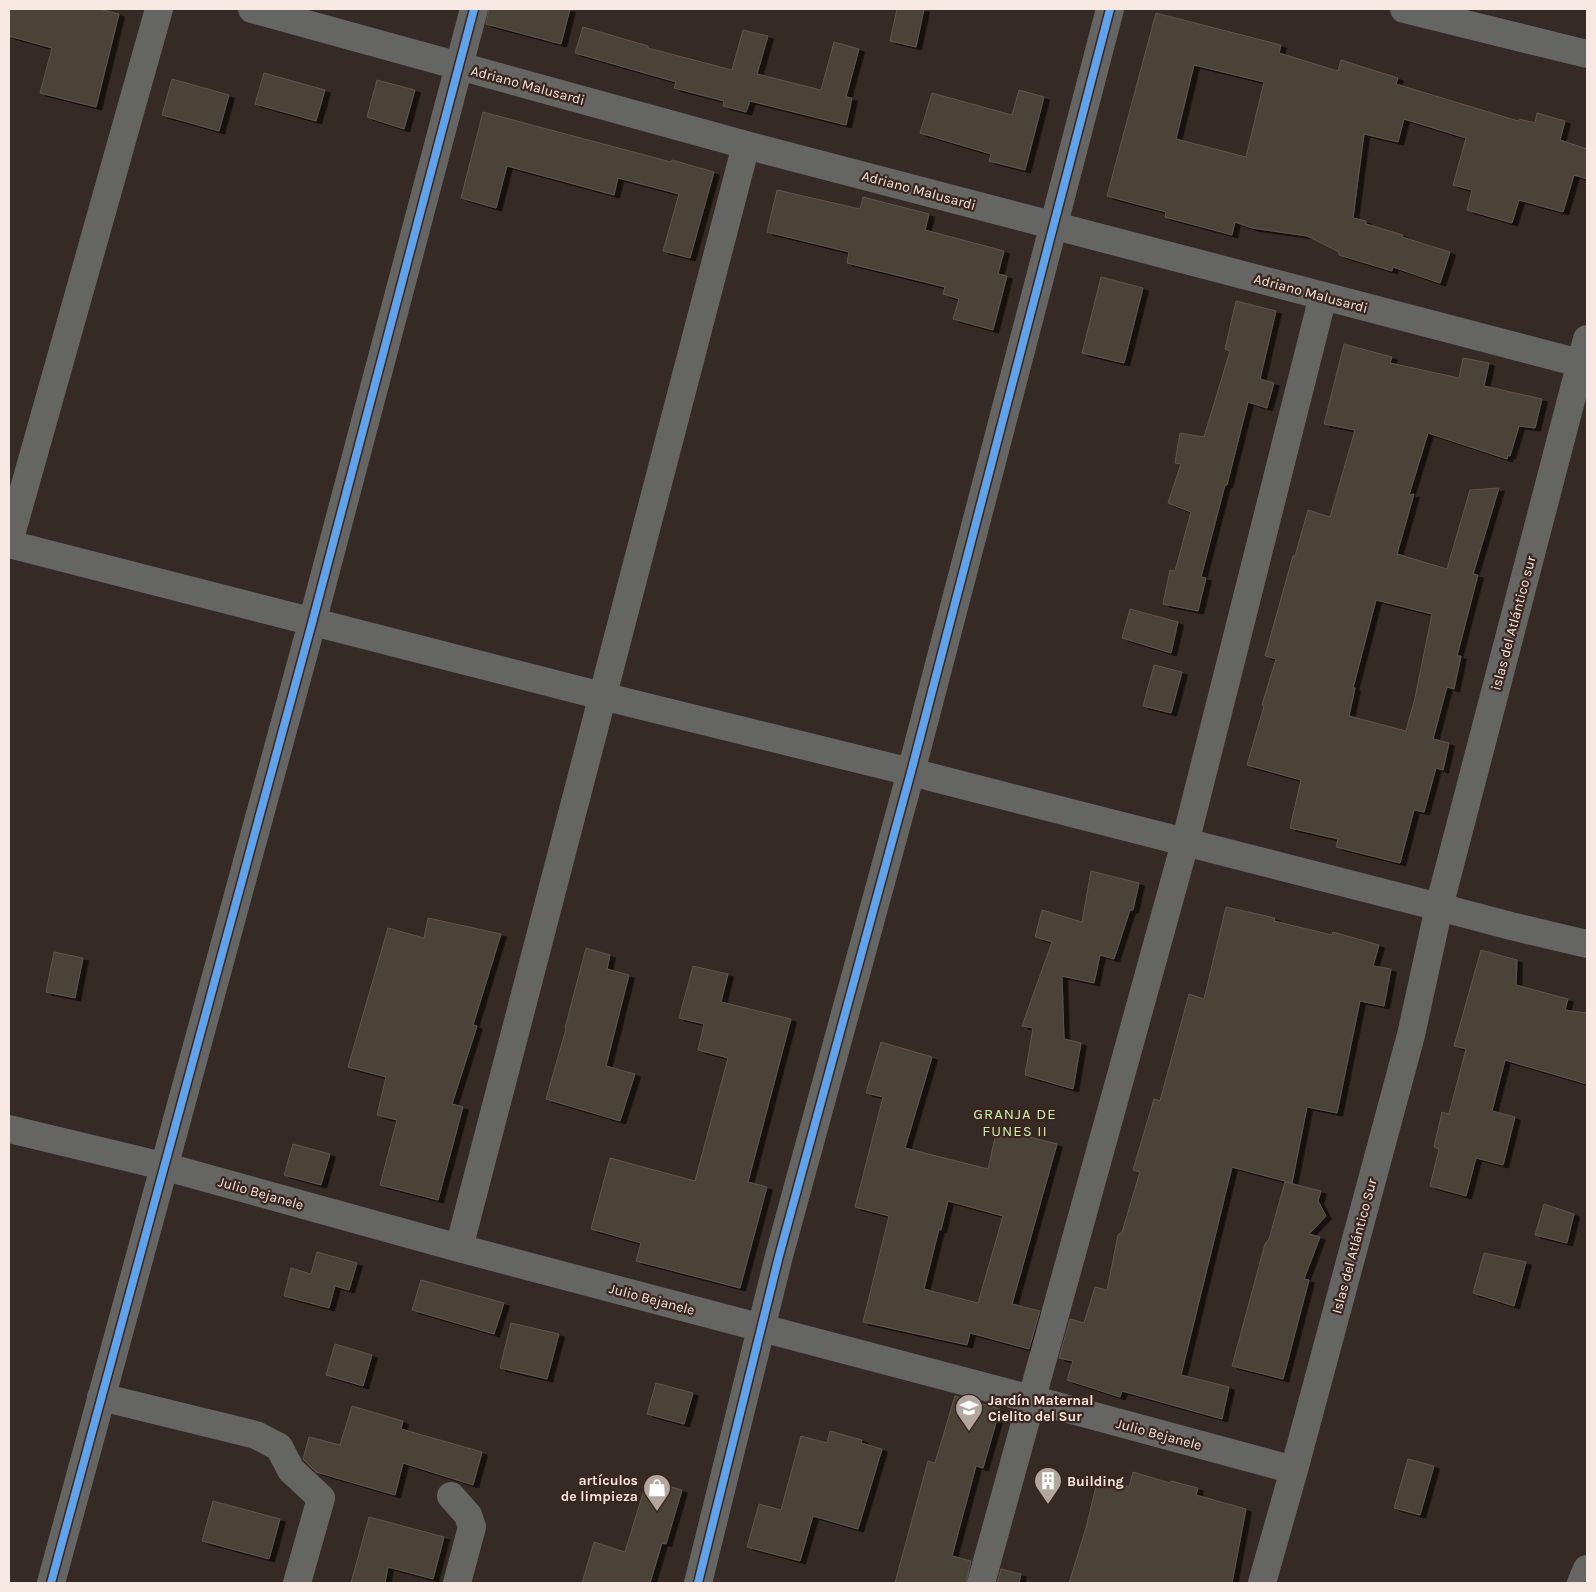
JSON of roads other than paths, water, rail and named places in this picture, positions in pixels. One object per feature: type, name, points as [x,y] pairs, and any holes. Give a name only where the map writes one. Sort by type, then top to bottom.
[{"type":"street","points":[[160,9],[9,543],[312,623],[911,772],[1587,944]]},
{"type":"street","name":"Adriano Malusardi","points":[[252,9],[746,145],[1323,296],[1585,356]]},
{"type":"street","points":[[51,1583],[312,623],[474,9]]},
{"type":"street","points":[[698,1583],[781,1246],[911,772],[1110,9]]},
{"type":"street","points":[[1404,9],[1587,54]]},
{"type":"street","points":[[459,1248],[746,145]]},
{"type":"street","points":[[981,1583],[1185,843],[1323,296]]},
{"type":"street","name":"islas del Atlántico sur","points":[[1439,907],[1585,356]]},
{"type":"street","name":"Islas del Atlántico Sur","points":[[1262,1583],[1410,1035],[1439,907]]},
{"type":"street","name":"Julio Bejanele","points":[[9,1129],[163,1166],[459,1248],[1294,1470]]},
{"type":"street","points":[[101,1397],[256,1435],[279,1447],[291,1470],[321,1498],[297,1583]]},
{"type":"street","points":[[451,1496],[468,1515],[472,1527],[458,1583]]},
{"type":"street","points":[[1582,1583],[1587,1569]]},
{"type":"place","name":"Jardín Maternal Cielito del Sur","points":[[969,1432]]},
{"type":"place","name":"Building","points":[[1048,1505]]},
{"type":"place","name":"artículos de limpieza","points":[[657,1512]]},
{"type":"district","name":"GRANJA DE FUNES II","points":[[1015,1122]]}]
